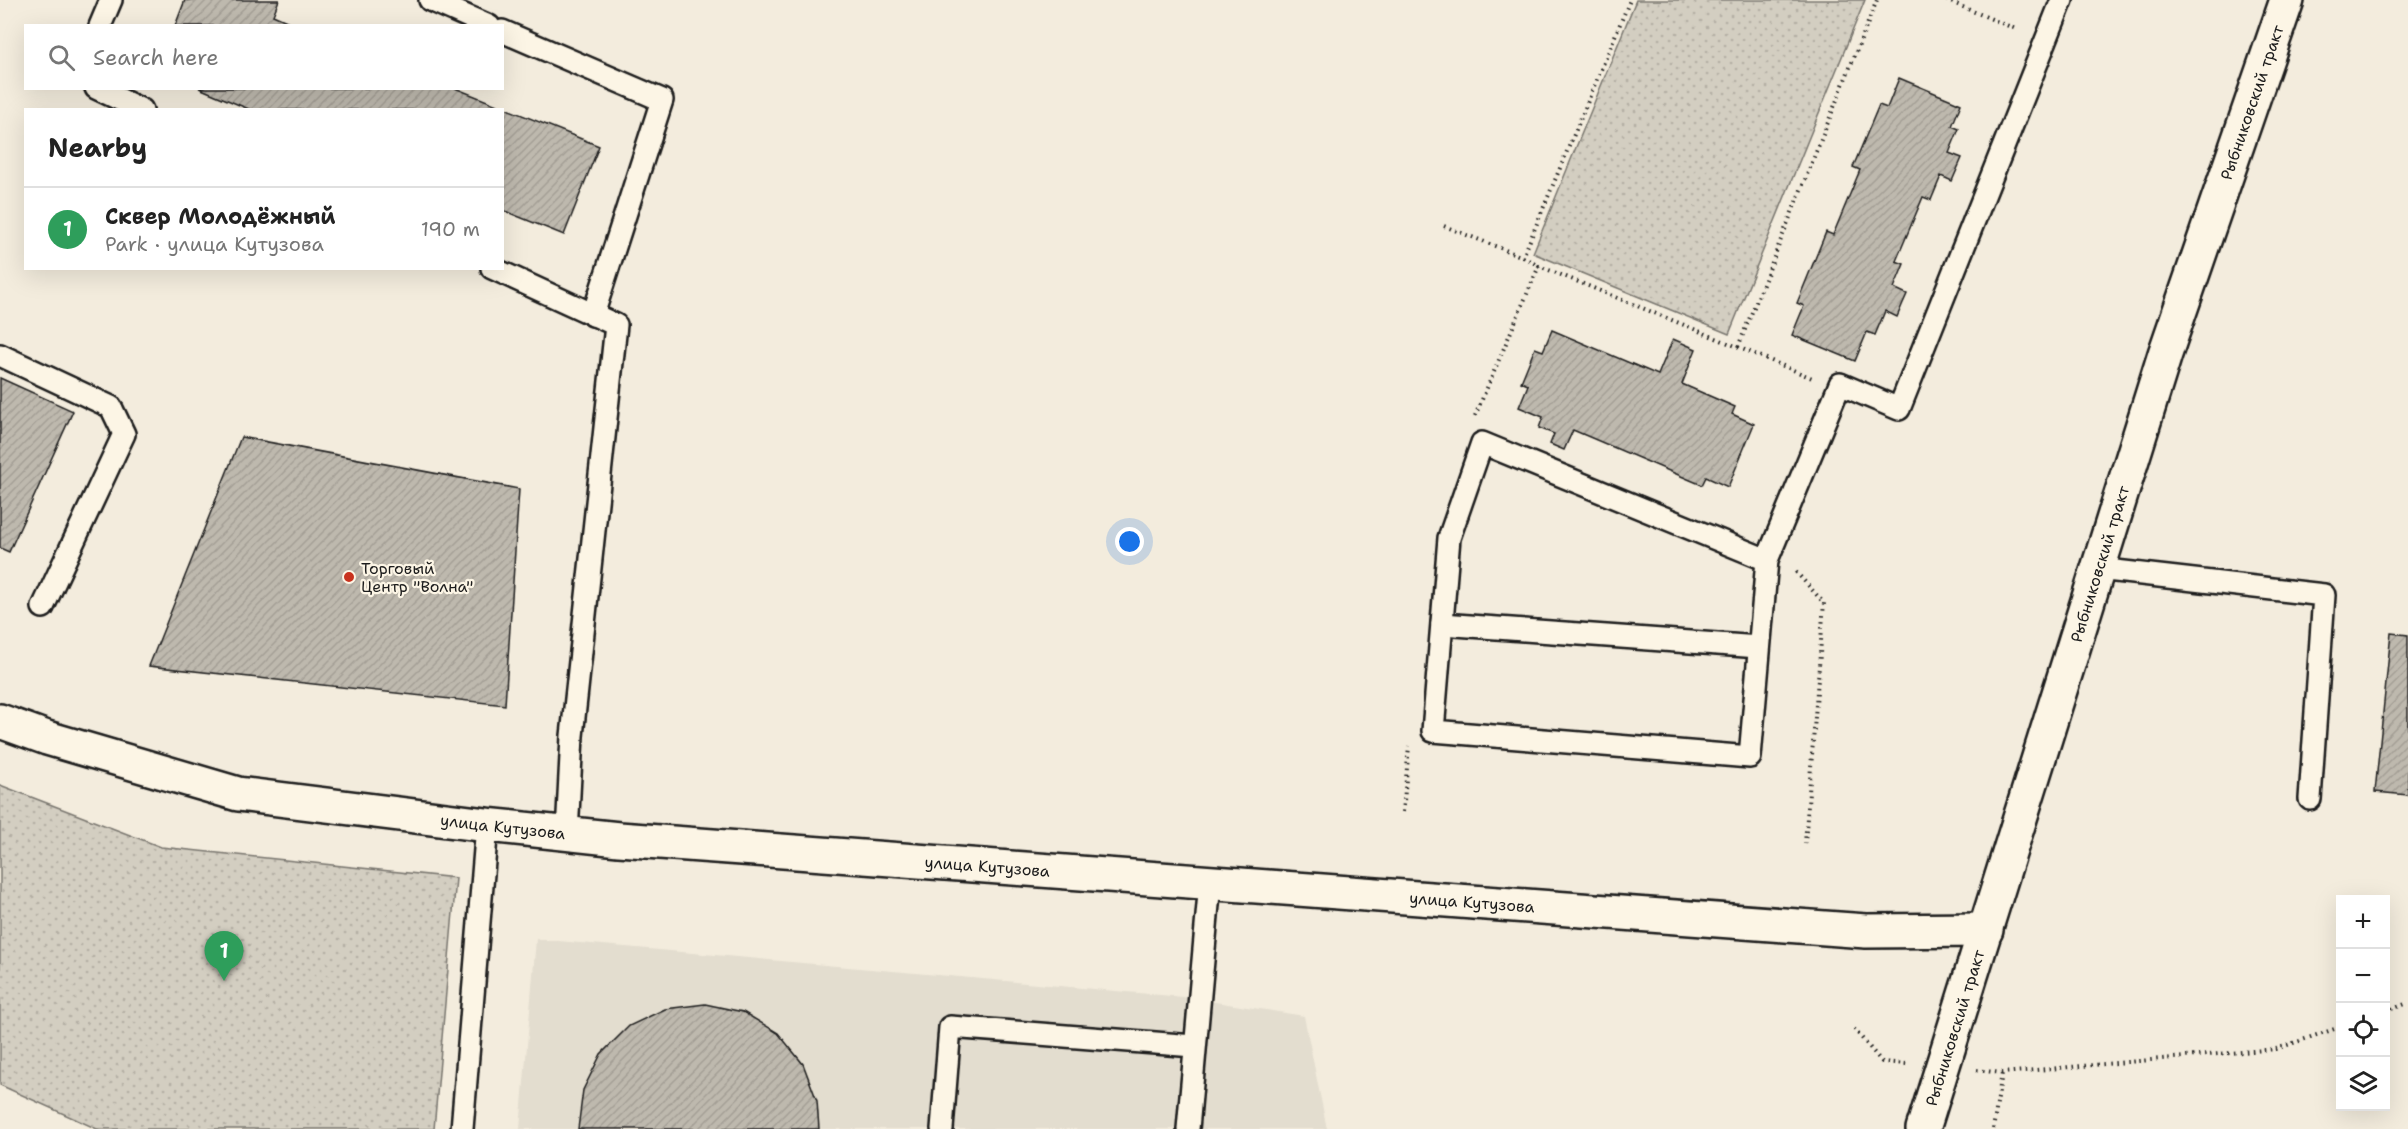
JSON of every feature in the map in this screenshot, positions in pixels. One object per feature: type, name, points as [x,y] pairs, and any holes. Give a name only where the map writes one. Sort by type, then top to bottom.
[{"type":"street","name":"Рыбниковский тракт","points":[[1923,1129],[2165,354],[2287,0]]},
{"type":"street","name":"улица Кутузова","points":[[0,721],[47,738],[238,794],[567,834],[1866,931],[1986,930]]},
{"type":"lane","points":[[101,24],[111,0]]},
{"type":"lane","points":[[430,0],[484,24]]},
{"type":"lane","points":[[1767,560],[1482,443],[1449,538],[1433,731],[1750,757],[1767,560],[1840,384],[1899,409],[2062,0]]},
{"type":"lane","points":[[504,32],[662,100],[593,315]]},
{"type":"lane","points":[[100,90],[138,108]]},
{"type":"lane","points":[[496,270],[616,325],[572,736],[567,834]]},
{"type":"lane","points":[[0,355],[111,407],[123,434],[43,607]]},
{"type":"lane","points":[[2098,570],[2324,595],[2310,799]]},
{"type":"lane","points":[[1442,624],[1759,647]]},
{"type":"lane","points":[[462,1129],[487,825]]},
{"type":"lane","points":[[1188,1129],[1210,882]]},
{"type":"lane","points":[[942,1129],[950,1027],[1194,1046]]},
{"type":"path","points":[[1523,257],[1630,0]]},
{"type":"path","points":[[1738,347],[1877,0]]},
{"type":"path","points":[[1946,0],[2027,33]]},
{"type":"path","points":[[1444,226],[1838,389]]},
{"type":"path","points":[[1485,422],[1474,417],[1539,266]]},
{"type":"path","points":[[1795,566],[1796,572],[1824,603],[1805,843]]},
{"type":"path","points":[[1403,812],[1409,741]]},
{"type":"path","points":[[2390,1009],[2408,1003]]},
{"type":"path","points":[[1854,1029],[1882,1062],[2002,1073],[2276,1049],[2336,1028]]},
{"type":"path","points":[[1993,1129],[2002,1073]]},
{"type":"shaded area","points":[[1636,0],[1865,0],[1729,334],[1533,253]]},
{"type":"shaded area","points":[[0,785],[161,847],[456,878],[434,1129],[97,1129],[0,1085]]},
{"type":"shaded area","points":[[536,939],[1183,997],[1304,1016],[1327,1129],[520,1129]]},
{"type":"building","points":[[185,0],[279,0],[273,15],[293,24],[176,24]]},
{"type":"building","points":[[1899,78],[1961,104],[1952,126],[1959,129],[1949,153],[1962,158],[1952,181],[1941,176],[1931,200],[1923,197],[1896,261],[1904,264],[1894,288],[1907,294],[1897,317],[1885,311],[1875,335],[1867,332],[1855,361],[1792,335],[1804,306],[1797,303],[1826,232],[1833,235],[1860,170],[1853,167],[1879,105],[1887,108]]},
{"type":"building","points":[[204,90],[460,90],[599,146],[564,235],[504,211],[504,108],[246,108]]},
{"type":"building","points":[[1552,330],[1658,375],[1673,339],[1696,349],[1682,384],[1735,407],[1732,414],[1754,424],[1728,487],[1706,477],[1702,485],[1573,430],[1564,450],[1550,444],[1554,434],[1539,428],[1543,417],[1519,407],[1528,385],[1521,382],[1535,348],[1543,351]]},
{"type":"building","points":[[0,378],[73,411],[9,552],[0,548]]},
{"type":"building","name":"Торговый Центр \"Волна\"","points":[[241,437],[519,489],[505,705],[149,666]]},
{"type":"building","points":[[2391,633],[2408,635],[2408,795],[2375,792]]},
{"type":"building","points":[[705,1004],[743,1012],[778,1033],[803,1064],[817,1101],[819,1129],[578,1129],[583,1090],[601,1054],[629,1026],[665,1009]]},
{"type":"place","name":"Торговый Центр \"Волна\"","points":[[349,577]]},
{"type":"place","name":"Сквер Молодёжный","points":[[224,981]]}]
